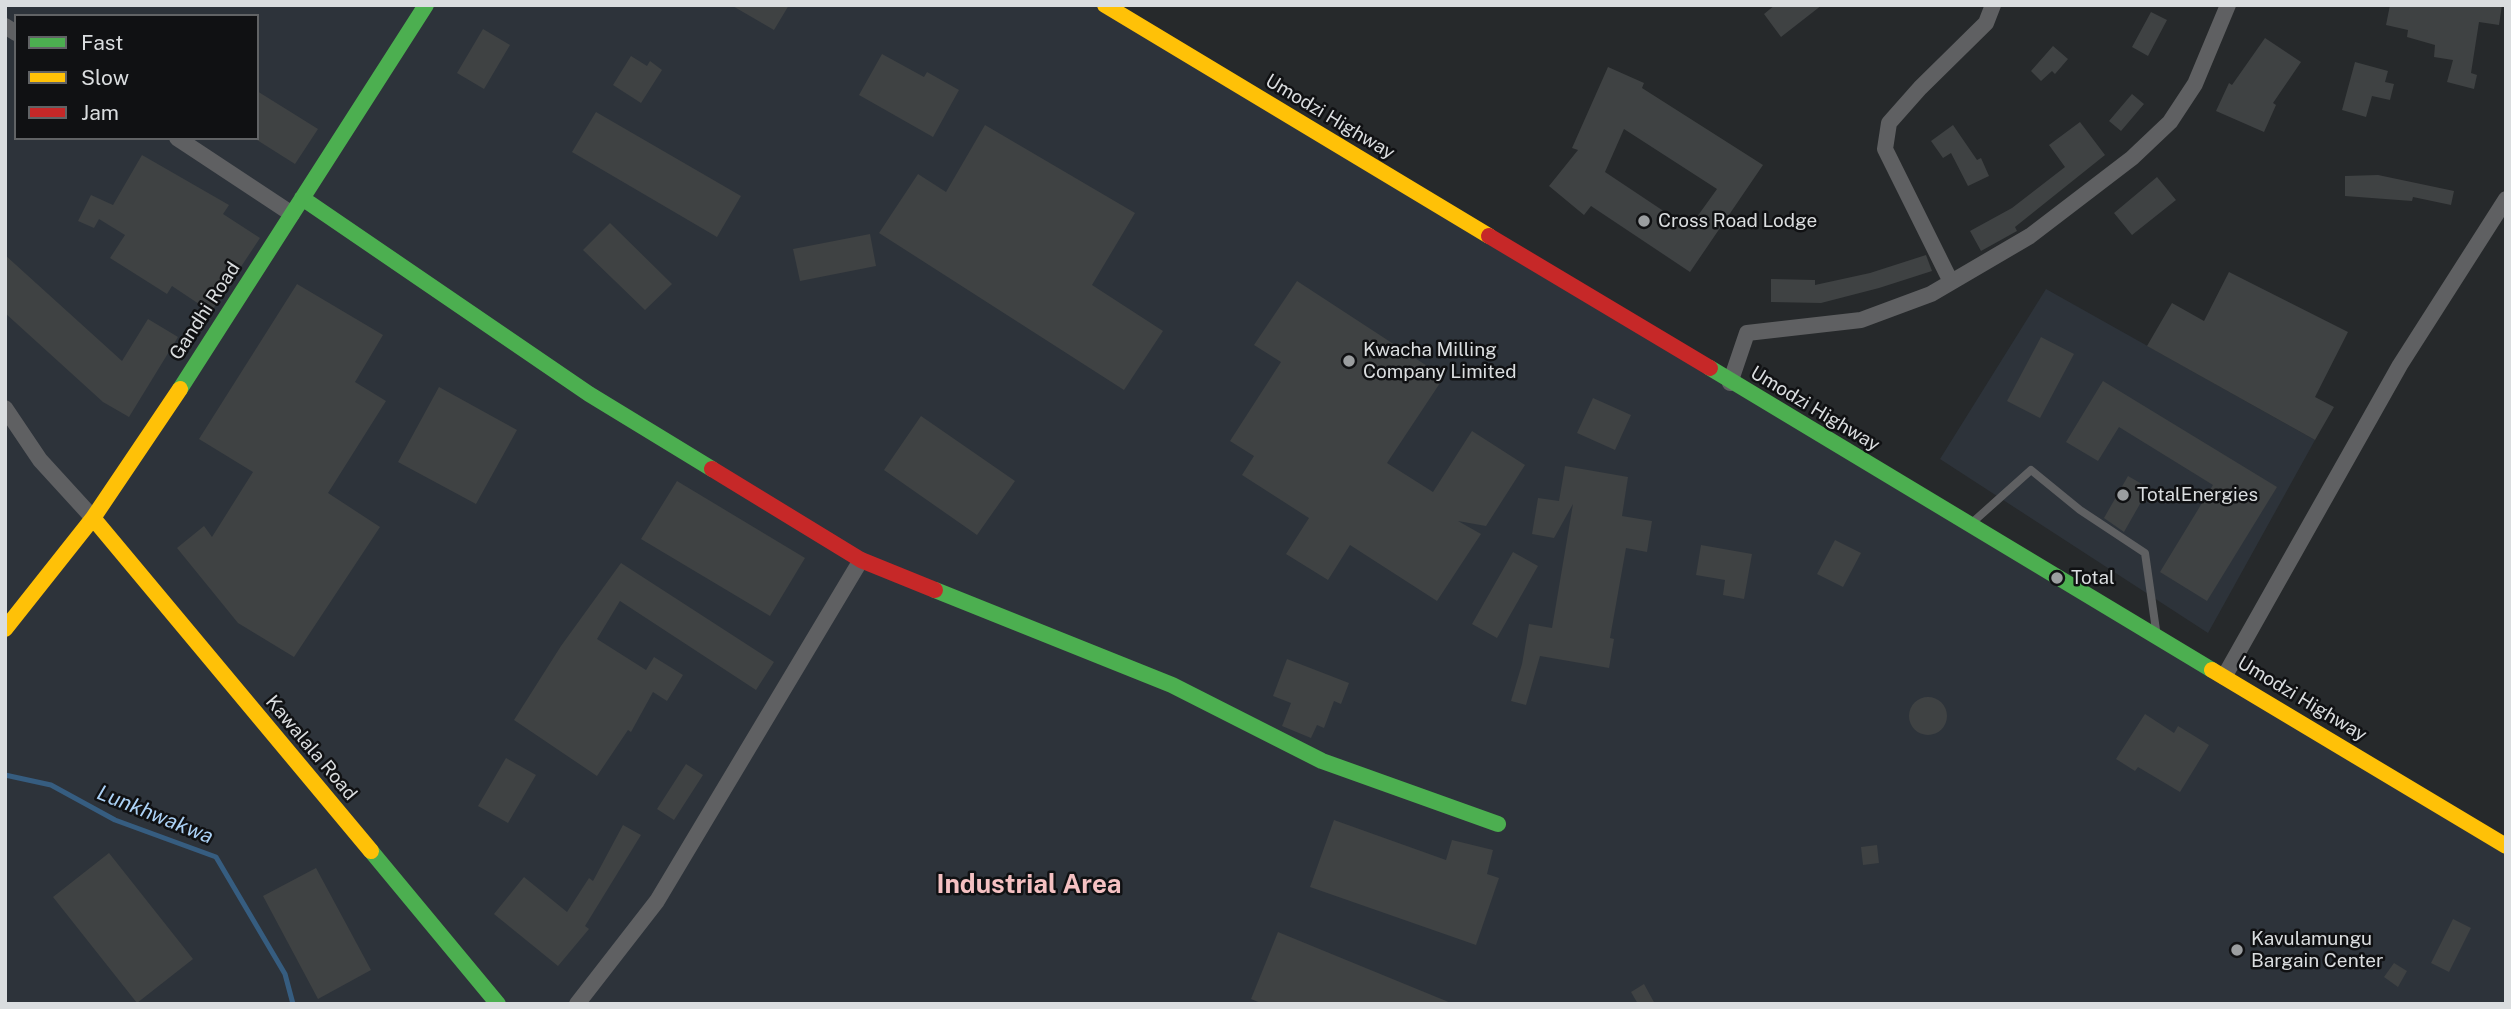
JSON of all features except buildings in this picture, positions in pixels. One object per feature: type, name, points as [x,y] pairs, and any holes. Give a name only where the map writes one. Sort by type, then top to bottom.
[{"type":"main road","name":"Gandhi Road","points":[[5,629],[93,518],[153,431],[426,5]]},
{"type":"main road","name":"Umodzi Highway","points":[[1105,5],[1730,383],[2506,846]]},
{"type":"main road","points":[[302,198],[589,394],[861,560],[1172,685],[1322,761],[1498,824]]},
{"type":"main road","name":"Kawalala Road","points":[[93,518],[498,1004]]},
{"type":"street","points":[[1951,282],[1885,149],[1889,123],[1986,23],[1993,5]]},
{"type":"street","points":[[1730,383],[1747,333],[1861,320],[1931,293],[2030,236],[2132,158],[2170,122],[2195,84],[2228,5]]},
{"type":"street","points":[[180,140],[292,214]]},
{"type":"street","points":[[2224,677],[2400,365],[2506,200]]},
{"type":"street","points":[[5,408],[40,460],[93,518]]},
{"type":"street","points":[[577,1004],[657,901],[861,560]]},
{"type":"lane","points":[[1969,525],[2031,470],[2080,510],[2145,553],[2157,638]]},
{"type":"shaded area","name":"Industrial Area","points":[[5,5],[1110,5],[2506,846],[2506,1004],[5,1004]]},
{"type":"shaded area","points":[[2046,289],[2315,440],[2208,633],[1940,459]]},
{"type":"waterway","name":"Lunkhwakwa","points":[[5,775],[51,785],[115,820],[216,857],[285,974],[293,1004]]},
{"type":"traffic: fast","points":[[180,389],[426,5]]},
{"type":"traffic: fast","points":[[302,198],[589,394],[712,469]]},
{"type":"traffic: fast","points":[[1710,368],[2212,670]]},
{"type":"traffic: fast","points":[[935,590],[1172,685],[1322,761],[1498,824]]},
{"type":"traffic: fast","points":[[371,851],[498,1004]]},
{"type":"traffic: slow","points":[[1105,5],[1489,236]]},
{"type":"traffic: slow","points":[[5,629],[93,518],[180,389]]},
{"type":"traffic: slow","points":[[93,518],[371,851]]},
{"type":"traffic: slow","points":[[2212,670],[2506,846]]},
{"type":"traffic: jam","points":[[1489,236],[1710,368]]},
{"type":"traffic: jam","points":[[712,469],[861,560],[935,590]]},
{"type":"place","name":"Cross Road Lodge","points":[[1644,221]]},
{"type":"place","name":"Kwacha Milling Company Limited","points":[[1349,361]]},
{"type":"place","name":"TotalEnergies","points":[[2123,495]]},
{"type":"place","name":"Total","points":[[2057,578]]},
{"type":"place","name":"Kavulamungu Bargain Center","points":[[2237,950]]},
{"type":"district","name":"Industrial Area","points":[[1029,885]]}]
